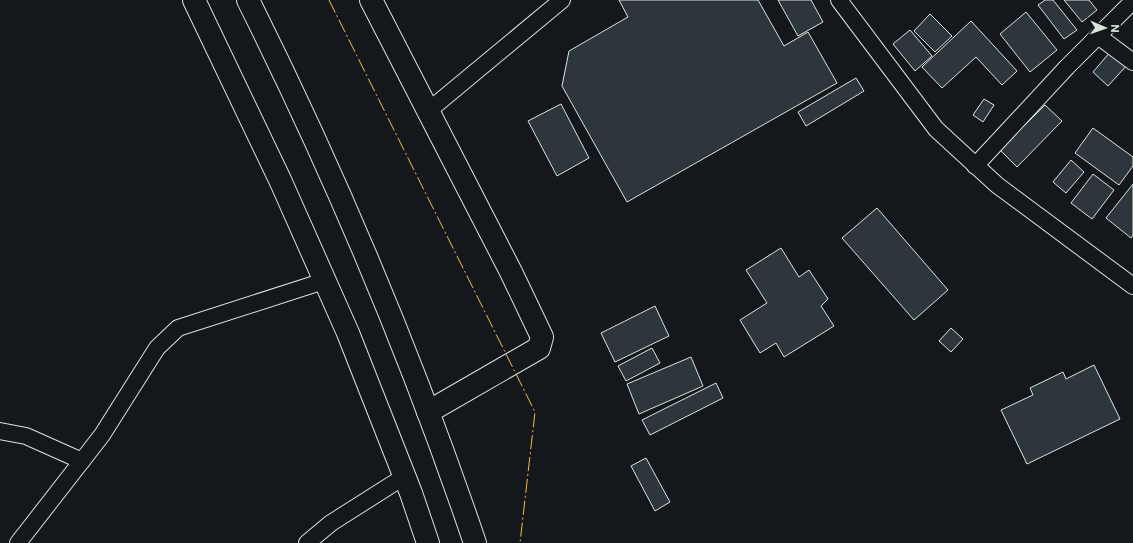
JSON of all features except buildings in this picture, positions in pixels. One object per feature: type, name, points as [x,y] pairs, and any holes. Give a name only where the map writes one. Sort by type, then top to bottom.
[{"type":"main road","points":[[194,0],[281,182],[348,333],[404,476],[428,543]]},
{"type":"main road","points":[[248,0],[284,72],[350,218],[428,412],[475,543]]},
{"type":"main road","points":[[371,0],[427,112],[511,272],[542,337],[539,348],[428,412]]},
{"type":"street","points":[[427,112],[562,0]]},
{"type":"street","points":[[839,0],[936,130],[997,185],[1133,286]]},
{"type":"street","points":[[975,166],[1133,1]]},
{"type":"street","points":[[1098,36],[1133,62]]},
{"type":"street","points":[[18,543],[102,435],[157,348],[178,328],[324,281]]},
{"type":"street","points":[[0,431],[26,436],[82,461]]},
{"type":"street","points":[[307,543],[331,523],[404,476]]},
{"type":"power","points":[[329,0],[535,412],[520,543]]}]
